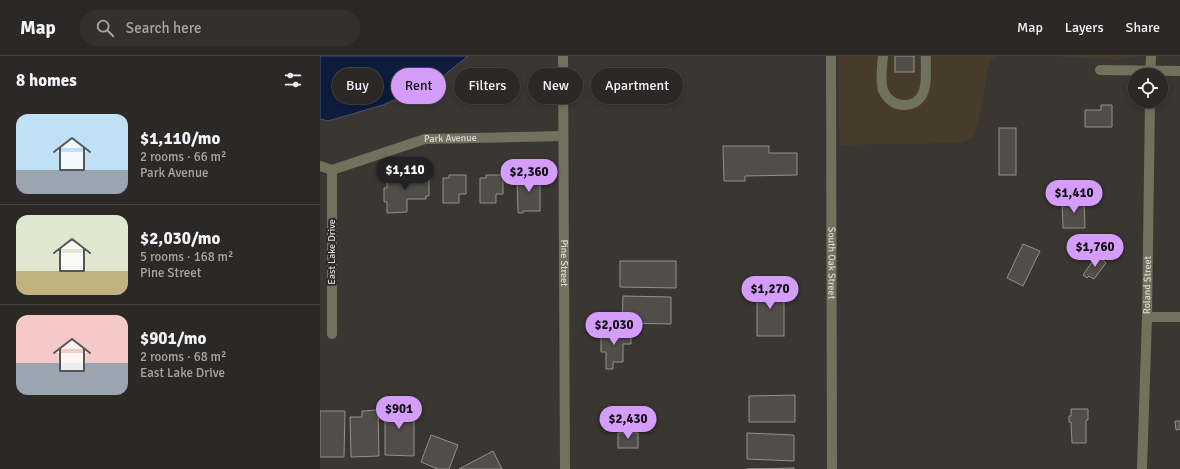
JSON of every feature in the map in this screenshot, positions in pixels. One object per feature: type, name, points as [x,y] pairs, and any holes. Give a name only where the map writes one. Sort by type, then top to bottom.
[{"type":"street","name":"Pine Street","points":[[563,56],[564,469]]},
{"type":"street","name":"South Oak Street","points":[[831,56],[832,469]]},
{"type":"street","points":[[883,56],[882,88],[886,96],[892,102],[905,106],[920,99],[924,91],[926,56]]},
{"type":"street","points":[[1150,68],[1151,56]]},
{"type":"street","points":[[1100,70],[1128,72]]},
{"type":"street","points":[[1168,72],[1180,71]]},
{"type":"street","name":"Roland Street","points":[[1142,469],[1147,317],[1150,108]]},
{"type":"street","name":"Park Avenue","points":[[332,170],[425,139],[563,136]]},
{"type":"street","points":[[320,166],[332,170]]},
{"type":"street","name":"East Lake Drive","points":[[332,170],[332,334]]},
{"type":"street","points":[[1147,317],[1180,317]]},
{"type":"shaded area","points":[[839,56],[997,56],[991,59],[986,75],[983,103],[974,136],[963,143],[839,145]]},
{"type":"shaded area","points":[[1052,56],[1142,56],[1118,60]]},
{"type":"water","points":[[320,56],[468,56],[446,74],[446,68],[391,68],[391,101],[383,105],[328,121],[320,119]]},
{"type":"building","points":[[895,56],[914,56],[914,72],[895,72]]},
{"type":"building","points":[[1101,105],[1112,105],[1112,127],[1085,127],[1085,110],[1101,110]]},
{"type":"building","points":[[999,128],[1016,128],[1016,175],[999,175]]},
{"type":"building","points":[[723,146],[769,146],[769,153],[797,153],[797,175],[745,176],[745,181],[724,181]]},
{"type":"building","points":[[387,175],[429,175],[429,196],[426,196],[426,199],[407,199],[407,212],[387,213],[387,202],[384,202],[384,188],[387,188]]},
{"type":"building","points":[[449,175],[466,175],[466,194],[459,194],[459,203],[443,203],[443,178],[449,178]]},
{"type":"building","points":[[486,175],[503,175],[503,194],[496,194],[496,203],[480,203],[480,178],[486,178]]},
{"type":"building","points":[[523,175],[540,175],[540,211],[523,211],[523,213],[518,213],[517,178],[523,178]]},
{"type":"building","points":[[1062,201],[1084,201],[1085,228],[1063,228]]},
{"type":"building","points":[[1023,244],[1040,251],[1023,286],[1007,278]]},
{"type":"building","points":[[1097,255],[1106,263],[1094,279],[1089,276],[1087,278],[1083,275]]},
{"type":"building","points":[[620,261],[676,261],[676,288],[620,287]]},
{"type":"building","points":[[757,284],[784,284],[784,336],[757,336]]},
{"type":"building","points":[[623,296],[671,297],[671,324],[622,323]]},
{"type":"building","points":[[601,332],[631,332],[631,344],[623,344],[623,362],[613,362],[613,369],[606,369],[606,352],[601,352]]},
{"type":"building","points":[[795,395],[795,422],[749,422],[749,396]]},
{"type":"building","points":[[385,404],[403,404],[403,408],[414,408],[414,456],[385,455]]},
{"type":"building","points":[[1071,409],[1088,409],[1088,420],[1086,420],[1086,443],[1072,443],[1071,422],[1069,422]]},
{"type":"building","points":[[378,410],[379,456],[351,457],[350,417],[362,417],[362,411]]},
{"type":"building","points":[[320,411],[345,411],[344,457],[320,457]]},
{"type":"building","points":[[1175,421],[1180,421],[1180,429],[1176,430]]},
{"type":"building","points":[[618,433],[638,433],[638,448],[618,448]]},
{"type":"building","points":[[747,433],[794,435],[794,461],[747,459]]},
{"type":"building","points":[[431,435],[458,445],[449,469],[438,469],[421,462]]},
{"type":"building","points":[[493,451],[502,469],[459,469]]},
{"type":"building","points":[[794,468],[794,469],[747,469]]}]
